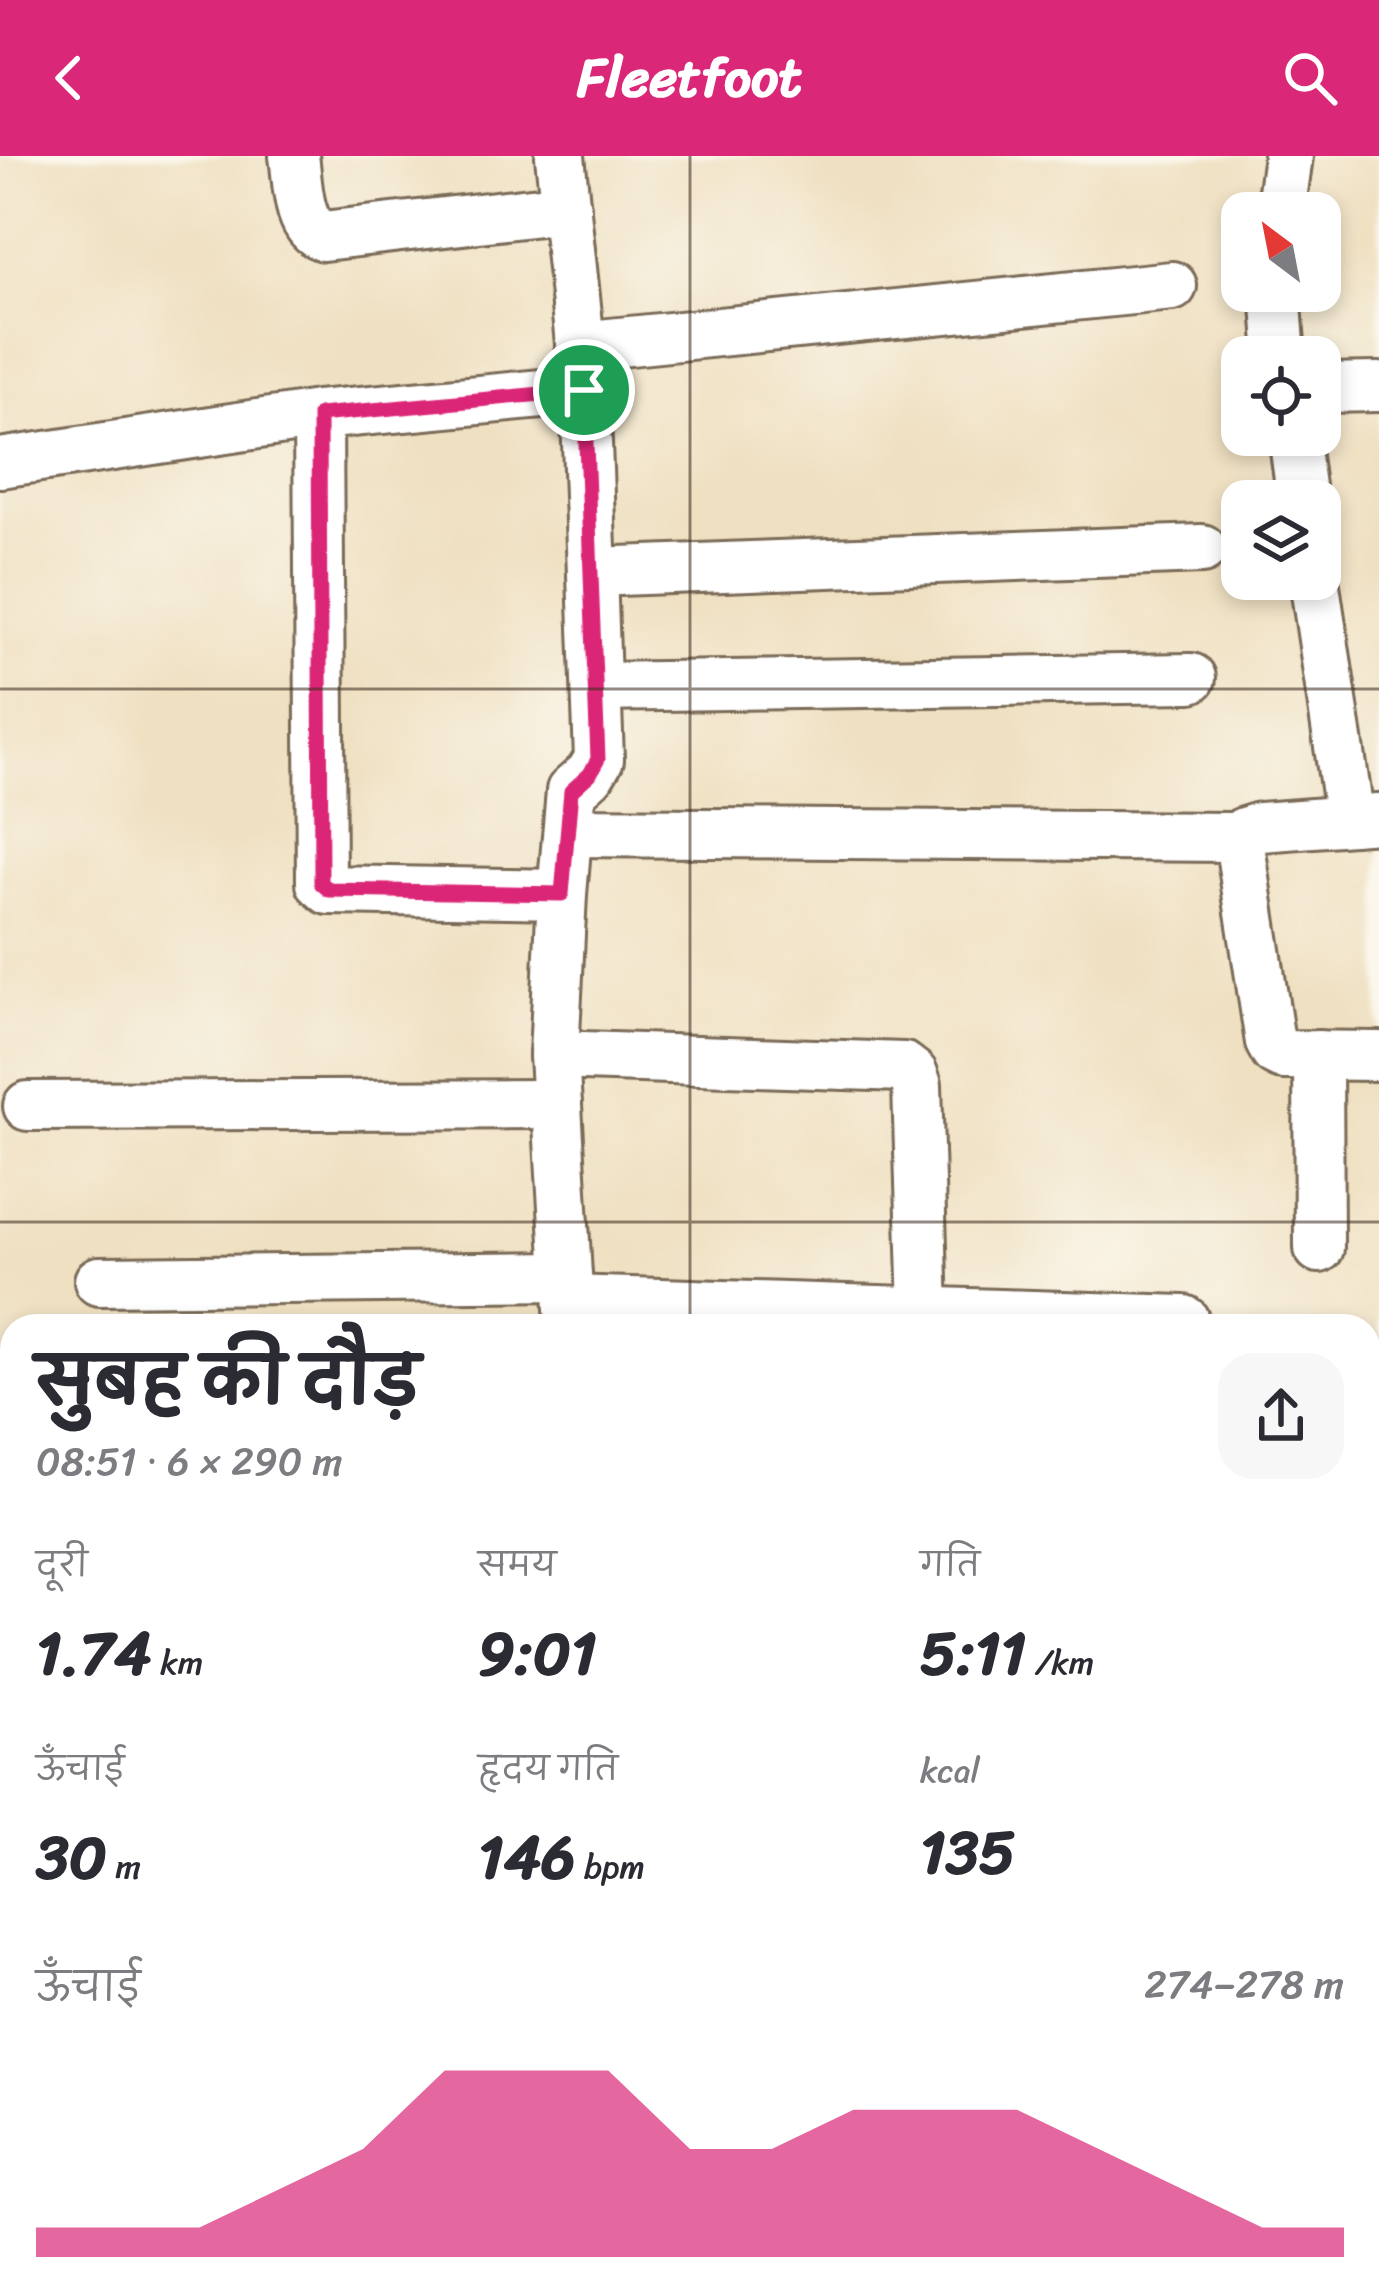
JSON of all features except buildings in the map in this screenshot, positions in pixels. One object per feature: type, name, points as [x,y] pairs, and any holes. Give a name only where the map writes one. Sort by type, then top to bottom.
[{"type":"street","points":[[294,156],[305,223],[322,236],[566,208]]},
{"type":"street","points":[[560,156],[582,368],[598,759],[571,791],[562,894],[554,1055],[569,1301]]},
{"type":"street","points":[[1283,192],[1288,156]]},
{"type":"street","points":[[0,463],[319,415],[582,368],[1172,286]]},
{"type":"street","points":[[1341,388],[1379,387]]},
{"type":"street","points":[[319,415],[321,883],[329,890],[562,894]]},
{"type":"street","points":[[592,572],[1202,549]]},
{"type":"street","points":[[568,832],[1237,839],[1260,826],[1365,819],[1318,600]]},
{"type":"street","points":[[597,687],[1191,678]]},
{"type":"street","points":[[1237,839],[1275,1051],[1282,1055],[1379,1056]]},
{"type":"street","points":[[554,1055],[910,1070],[917,1085],[924,1312]]},
{"type":"street","points":[[1318,1055],[1319,1248]]},
{"type":"street","points":[[28,1106],[557,1104]]},
{"type":"street","points":[[99,1281],[982,1314]]},
{"type":"route","points":[[584,390],[598,759],[571,791],[562,894],[329,890],[321,883],[319,415],[584,390]]}]
